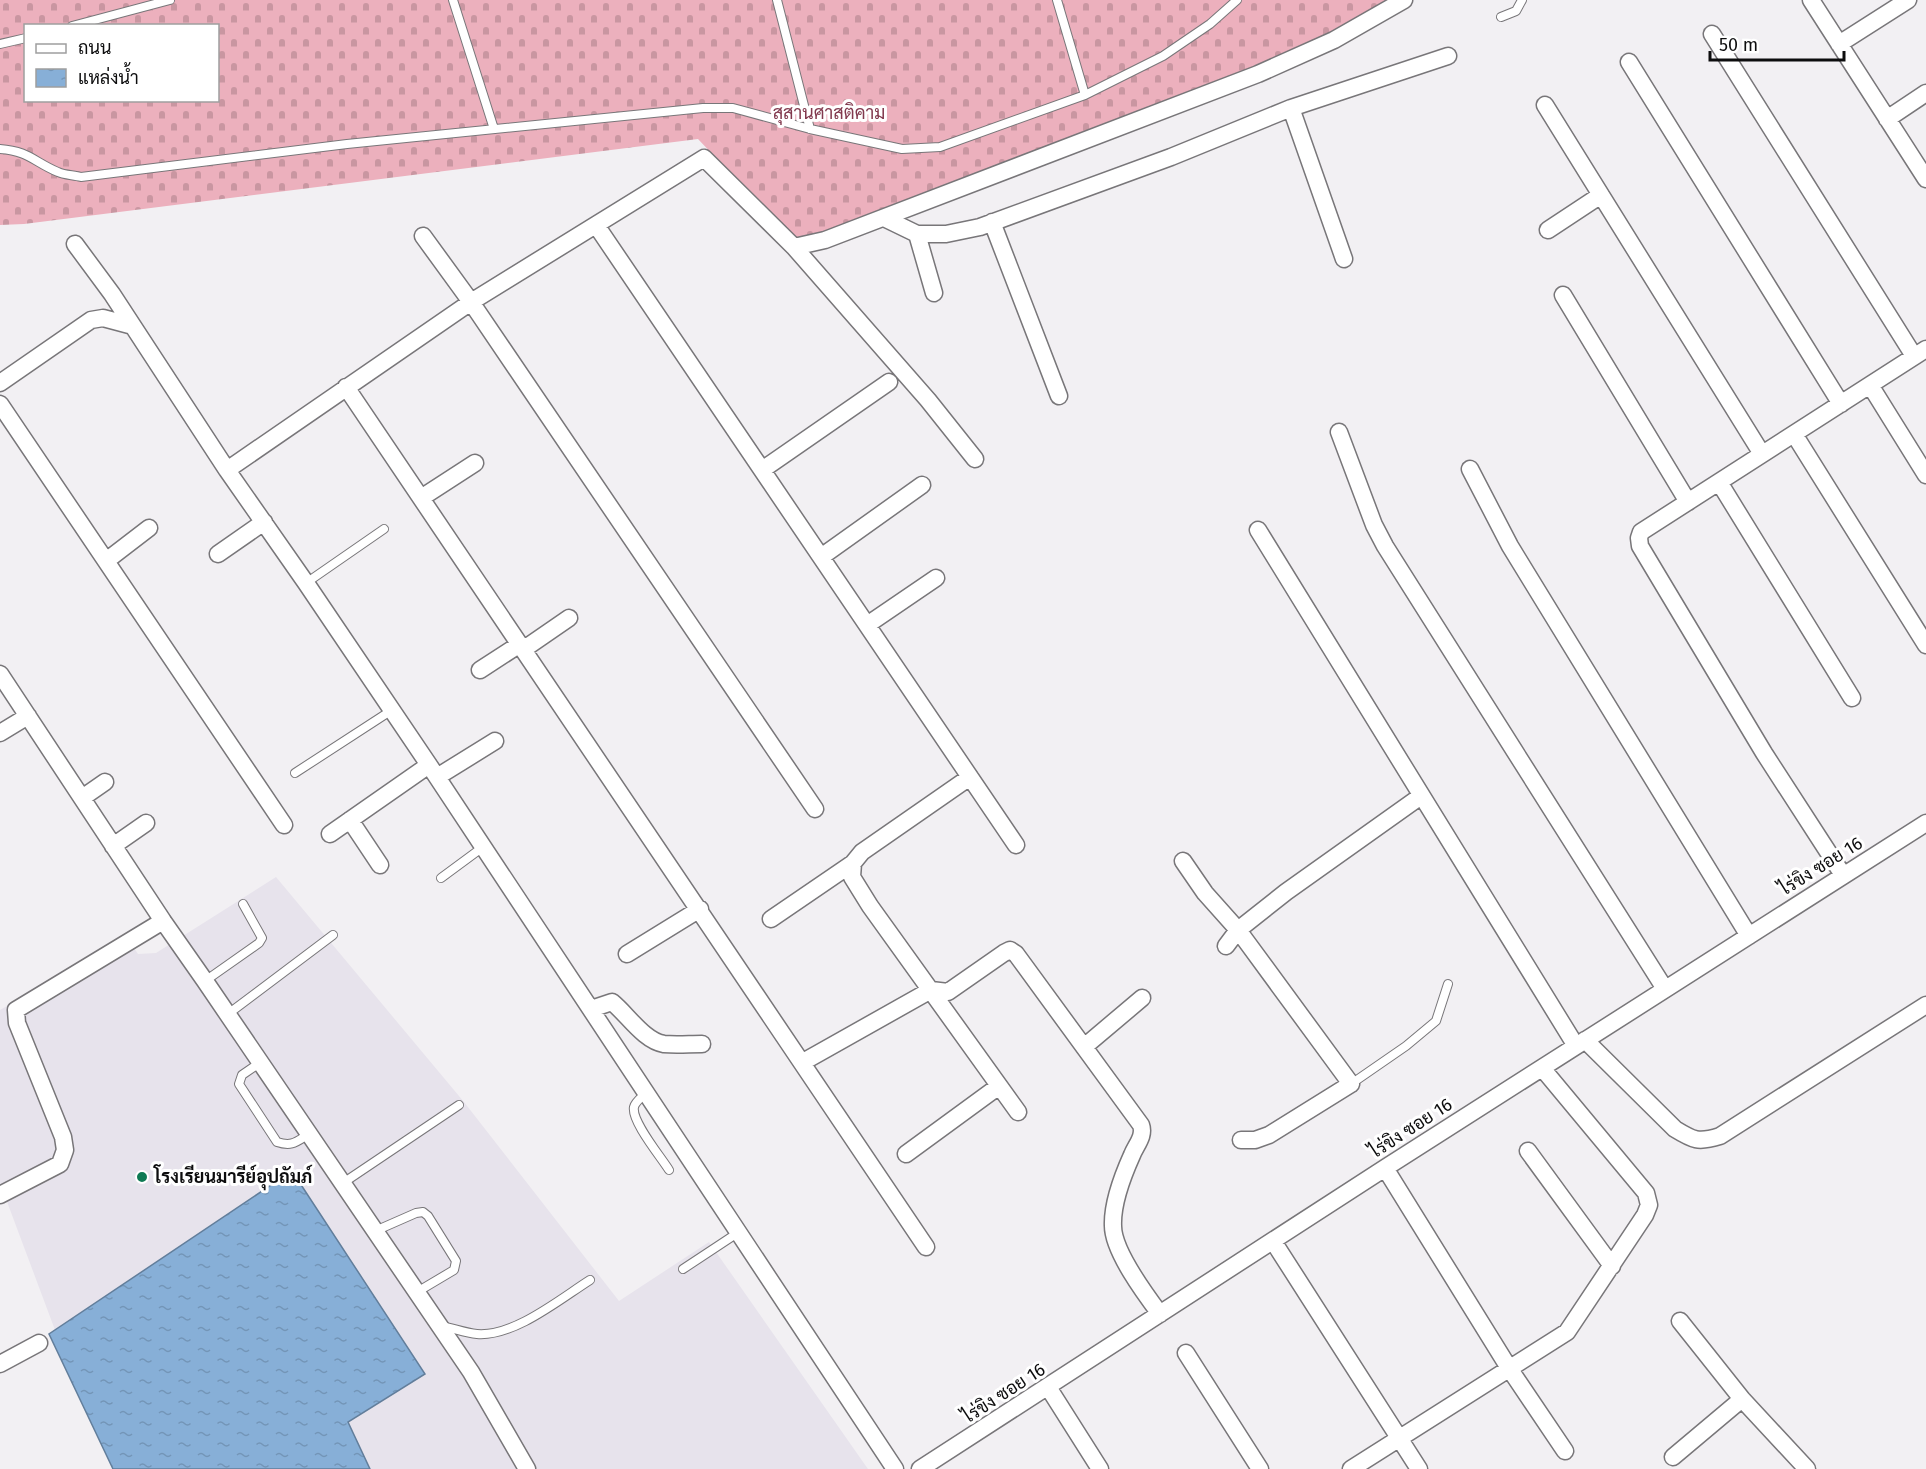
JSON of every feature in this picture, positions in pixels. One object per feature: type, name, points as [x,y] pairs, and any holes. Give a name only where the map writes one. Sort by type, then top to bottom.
[{"type":"street","points":[[794,248],[825,240],[884,218],[1258,74],[1334,40],[1404,0]]},
{"type":"street","points":[[1811,0],[1926,179]]},
{"type":"street","points":[[1839,44],[1908,0]]},
{"type":"street","points":[[1712,34],[1920,352],[1641,532],[1639,538],[1640,546],[1764,753],[1843,875]]},
{"type":"street","points":[[884,218],[917,234],[946,234],[992,222],[1171,157],[1291,108],[1448,56]]},
{"type":"street","points":[[1629,62],[1841,404]]},
{"type":"street","points":[[1887,119],[1926,93]]},
{"type":"street","points":[[1545,105],[1762,454]]},
{"type":"street","points":[[1291,108],[1344,259]]},
{"type":"street","points":[[227,470],[471,302],[704,158],[794,248],[928,400],[975,459]]},
{"type":"street","points":[[1548,230],[1601,195]]},
{"type":"street","points":[[992,222],[1059,396]]},
{"type":"street","points":[[596,225],[1016,845]]},
{"type":"street","points":[[917,234],[934,293]]},
{"type":"street","points":[[423,236],[471,302],[815,809]]},
{"type":"street","points":[[75,244],[133,326],[227,470],[433,771],[895,1469]]},
{"type":"street","points":[[1563,295],[1688,502]]},
{"type":"street","points":[[0,383],[91,320],[103,318],[133,326]]},
{"type":"street","points":[[762,470],[890,382]]},
{"type":"street","points":[[1870,385],[1926,475]]},
{"type":"street","points":[[346,387],[926,1247]]},
{"type":"street","points":[[0,404],[284,825]]},
{"type":"street","points":[[1339,432],[1374,525],[1385,546],[1665,989]]},
{"type":"street","points":[[1794,434],[1926,645]]},
{"type":"street","points":[[421,498],[475,463]]},
{"type":"street","points":[[1470,469],[1510,546],[1749,936]]},
{"type":"street","points":[[1719,482],[1852,698]]},
{"type":"street","points":[[821,557],[922,485]]},
{"type":"street","points":[[218,554],[264,522]]},
{"type":"street","points":[[106,561],[149,528]]},
{"type":"street","points":[[1258,530],[1421,796],[1581,1043],[1675,1129],[1692,1139],[1704,1141],[1720,1136],[1926,1005]]},
{"type":"street","points":[[867,625],[936,578]]},
{"type":"street","points":[[480,670],[569,618]]},
{"type":"street","points":[[0,674],[163,921],[471,1372],[527,1469]]},
{"type":"street","points":[[0,733],[28,717]]},
{"type":"street","points":[[330,834],[433,771],[495,741]]},
{"type":"street","points":[[771,919],[853,863],[862,852],[970,777]]},
{"type":"street","points":[[82,798],[105,782]]},
{"type":"street","points":[[1226,946],[1238,930],[1286,892],[1421,796]]},
{"type":"street","points":[[350,820],[380,865]]},
{"type":"street","points":[[113,846],[146,823]]},
{"type":"street","name":"ไร่ขิง ซอย 16","points":[[920,1469],[1385,1168],[1926,823]]},
{"type":"street","points":[[1183,861],[1205,893],[1238,930],[1351,1084],[1269,1135],[1255,1140],[1241,1140]]},
{"type":"street","points":[[853,863],[852,877],[1018,1112]]},
{"type":"street","points":[[627,954],[700,909]]},
{"type":"street","points":[[0,1195],[60,1164],[65,1150],[63,1137],[17,1023],[16,1010],[163,921]]},
{"type":"street","points":[[803,1062],[931,990],[948,992],[1010,950],[1016,954],[1143,1130],[1118,1194],[1113,1229],[1134,1278],[1160,1314]]},
{"type":"street","points":[[1084,1047],[1142,998]]},
{"type":"street","points":[[591,1009],[612,1002],[640,1030],[661,1044],[702,1044]]},
{"type":"street","points":[[1351,1469],[1567,1332],[1650,1205],[1646,1193],[1542,1068]]},
{"type":"street","points":[[906,1154],[999,1086]]},
{"type":"street","points":[[1528,1151],[1612,1266]]},
{"type":"street","points":[[1385,1168],[1509,1368],[1565,1451]]},
{"type":"street","points":[[1273,1241],[1419,1469]]},
{"type":"street","points":[[1680,1321],[1742,1399],[1807,1469]]},
{"type":"street","points":[[0,1364],[39,1343]]},
{"type":"street","points":[[1186,1353],[1260,1469]]},
{"type":"street","points":[[1048,1387],[1100,1469]]},
{"type":"street","points":[[1673,1457],[1742,1399]]},
{"type":"lane","points":[[80,24],[170,0]]},
{"type":"lane","points":[[453,0],[494,129]]},
{"type":"lane","points":[[777,0],[810,129]]},
{"type":"lane","points":[[1057,0],[1085,95]]},
{"type":"lane","points":[[0,149],[31,156],[59,173],[81,177],[347,144],[681,110],[733,108],[810,129],[902,148],[940,147],[1085,95],[1163,56],[1209,24],[1237,0]]},
{"type":"lane","points":[[1501,17],[1516,11],[1522,0]]},
{"type":"lane","points":[[0,44],[24,38]]},
{"type":"lane","points":[[306,583],[384,529]]},
{"type":"lane","points":[[295,773],[392,710]]},
{"type":"lane","points":[[441,878],[483,847]]},
{"type":"lane","points":[[206,981],[259,943],[262,938],[243,904]]},
{"type":"lane","points":[[228,1014],[333,935]]},
{"type":"lane","points":[[1351,1084],[1406,1046],[1436,1021],[1448,984]]},
{"type":"lane","points":[[261,1062],[243,1075],[239,1084],[277,1142],[287,1145],[309,1134]]},
{"type":"lane","points":[[646,1093],[634,1104],[636,1120],[669,1170]]},
{"type":"lane","points":[[343,1183],[459,1105]]},
{"type":"lane","points":[[375,1231],[416,1213],[423,1212],[428,1216],[457,1266],[417,1292]]},
{"type":"lane","points":[[683,1269],[739,1232]]},
{"type":"lane","points":[[440,1326],[476,1334],[491,1334],[525,1321],[590,1280]]},
{"type":"shaded area","name":"โรงเรียนมารีย์อุปถัมภ์","points":[[276,877],[464,1102],[619,1301],[709,1242],[868,1469],[370,1469],[347,1423],[424,1374],[291,1172],[55,1330],[0,1183],[0,1010],[127,937],[138,954],[156,953]]},
{"type":"green space","name":"สุสานศาสติคาม","points":[[0,0],[1394,0],[1294,55],[814,239],[791,237],[698,139],[24,224],[0,225]]},
{"type":"water","points":[[292,1171],[425,1374],[348,1422],[370,1469],[113,1469],[49,1334]]},
{"type":"place","name":"โรงเรียนมารีย์อุปถัมภ์","points":[[142,1177]]}]
